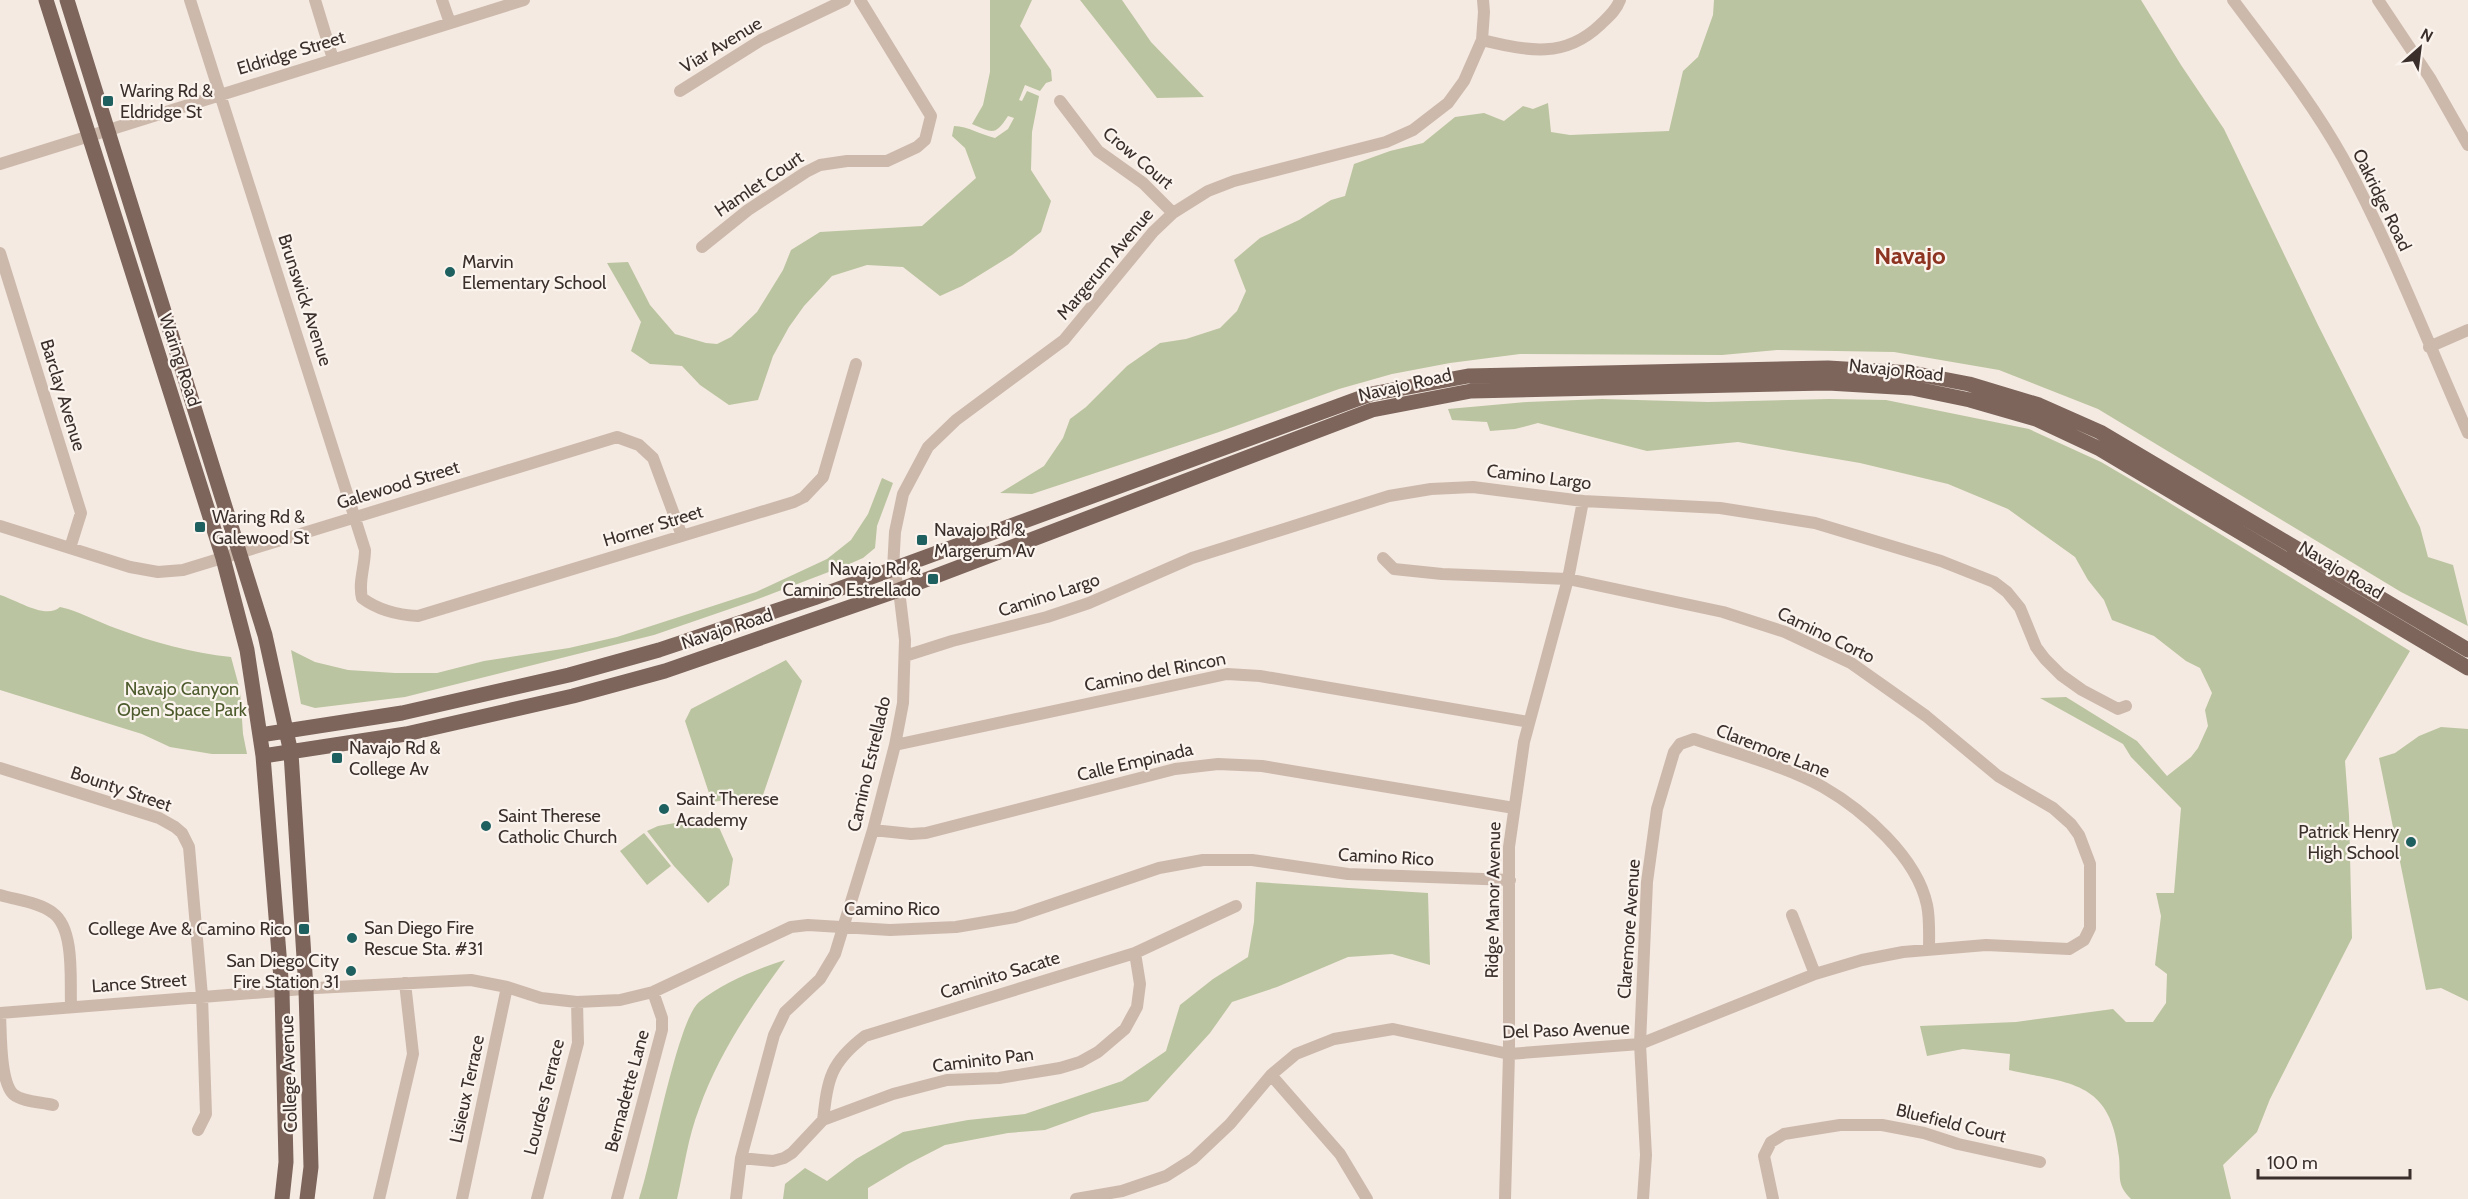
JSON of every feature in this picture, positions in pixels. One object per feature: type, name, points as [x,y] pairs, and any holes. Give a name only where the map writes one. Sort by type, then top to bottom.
[{"type":"main road","name":"Waring Road","points":[[45,0],[223,558],[247,650],[260,735]]},
{"type":"main road","name":"Waring Road","points":[[67,0],[265,635],[288,732]]},
{"type":"main road","name":"Navajo Road","points":[[260,735],[402,713],[569,675],[659,650],[893,569],[1371,394],[1468,376],[1828,368],[1912,374],[1969,384],[2039,405],[2100,432],[2468,650]]},
{"type":"main road","name":"Navajo Road","points":[[263,756],[406,735],[573,696],[665,671],[899,590],[1372,410],[1471,391],[1828,383],[1912,388],[1970,400],[2036,419],[2100,449],[2468,668]]},
{"type":"main road","points":[[758,617],[765,637]]},
{"type":"main road","name":"College Avenue","points":[[288,732],[306,989],[311,1167],[306,1199]]},
{"type":"main road","name":"College Avenue","points":[[260,735],[282,991],[286,1162],[282,1199]]},
{"type":"street","name":"Brunswick Avenue","points":[[190,0],[365,550],[365,566],[359,587],[362,598],[373,606]]},
{"type":"street","points":[[315,0],[333,59]]},
{"type":"street","points":[[442,0],[450,23]]},
{"type":"street","name":"Eldridge Street","points":[[0,164],[524,0]]},
{"type":"street","name":"Viar Avenue","points":[[680,91],[761,40],[845,0]]},
{"type":"street","name":"Hamlet Court","points":[[702,247],[748,210],[820,165],[847,161],[887,160],[917,147],[925,140],[931,116],[860,0]]},
{"type":"street","name":"Margerum Avenue","points":[[893,569],[895,532],[903,494],[928,447],[956,420],[1064,340],[1154,232],[1173,213],[1208,191],[1234,181],[1386,142],[1413,130],[1448,104],[1464,81],[1482,40],[1483,0]]},
{"type":"street","points":[[1482,40],[1544,51],[1584,39],[1617,8],[1620,0]]},
{"type":"street","name":"Oakridge Road","points":[[2233,0],[2301,91],[2342,156],[2377,226],[2468,433]]},
{"type":"street","points":[[2378,0],[2430,78],[2468,144]]},
{"type":"street","name":"Crow Court","points":[[1060,100],[1098,151],[1143,183],[1173,213]]},
{"type":"street","name":"Barclay Avenue","points":[[0,253],[81,513],[70,548]]},
{"type":"street","points":[[2429,347],[2468,330]]},
{"type":"street","name":"Horner Street","points":[[373,606],[403,615],[418,616],[804,497],[823,477],[856,364]]},
{"type":"street","name":"Galewood Street","points":[[0,526],[130,567],[158,572],[183,570],[617,437],[639,445],[653,458],[659,468],[682,536]]},
{"type":"street","name":"Camino Largo","points":[[905,656],[952,641],[1047,617],[1089,603],[1192,558],[1389,496],[1431,489],[1473,487],[1583,501],[1720,508],[1815,523],[1941,561],[1994,582],[2007,592],[2020,608],[2036,647],[2061,675],[2101,701],[2118,709],[2126,706]]},
{"type":"street","name":"Ridge Manor Avenue","points":[[1505,1199],[1509,1054],[1509,847],[1524,742],[1568,579],[1583,501]]},
{"type":"street","name":"Camino Corto","points":[[1383,558],[1395,569],[1442,574],[1568,579],[1723,612],[1785,632],[1851,663],[1926,716],[1998,776],[2053,808],[2071,825],[2079,835],[2090,864],[2090,928]]},
{"type":"street","name":"Camino Estrellado","points":[[736,1199],[741,1158],[774,1035],[785,1012],[820,979],[835,954],[873,830],[895,745],[903,702],[905,656],[899,590],[893,569]]},
{"type":"street","name":"Camino del Rincon","points":[[895,745],[1227,674],[1260,676],[1529,722]]},
{"type":"street","name":"Claremore Lane","points":[[1686,740],[1694,739],[1801,777],[1824,788],[1865,817],[1894,845],[1917,880],[1927,905],[1929,950]]},
{"type":"street","name":"Claremore Avenue","points":[[1643,1199],[1646,1155],[1640,1044],[1647,882],[1658,809],[1674,752],[1686,740]]},
{"type":"street","name":"Calle Empinada","points":[[873,830],[911,834],[926,833],[1175,769],[1218,764],[1262,766],[1514,808]]},
{"type":"street","name":"Bounty Street","points":[[0,768],[159,818],[182,833],[189,847],[202,996],[206,1113],[198,1130]]},
{"type":"street","name":"Camino Rico","points":[[282,991],[471,980],[507,987],[541,998],[577,1002],[620,1000],[653,992],[791,927],[808,925],[890,930],[956,927],[1015,917],[1158,868],[1211,859],[1252,860],[1348,874],[1510,880]]},
{"type":"street","points":[[0,895],[54,913],[63,925],[68,939],[71,1006]]},
{"type":"street","name":"Caminito Sacate","points":[[823,1120],[828,1080],[847,1050],[865,1036],[1135,953],[1236,906]]},
{"type":"street","points":[[1792,915],[1815,975]]},
{"type":"street","name":"Del Paso Avenue","points":[[1076,1199],[1122,1191],[1166,1176],[1193,1159],[1230,1124],[1271,1075],[1296,1054],[1334,1039],[1393,1029],[1509,1054],[1640,1044],[1815,975],[1862,960],[1903,952],[1986,945],[2068,949],[2084,940],[2090,928]]},
{"type":"street","name":"Caminito Pan","points":[[741,1158],[773,1161],[784,1158],[792,1153],[823,1120],[893,1094],[947,1080],[999,1078],[1060,1068],[1080,1062],[1098,1052],[1125,1029],[1137,1007],[1140,984],[1135,953]]},
{"type":"street","points":[[379,1199],[413,1054],[405,983]]},
{"type":"street","name":"Lisieux Terrace","points":[[462,1199],[507,987]]},
{"type":"street","name":"Lance Street","points":[[0,1013],[282,991]]},
{"type":"street","name":"Bernadette Lane","points":[[616,1199],[662,1030],[662,1018],[653,992]]},
{"type":"street","name":"Lourdes Terrace","points":[[537,1199],[578,1043],[577,1002]]},
{"type":"street","points":[[0,1013],[3,1081],[12,1094],[53,1105]]},
{"type":"street","points":[[1271,1075],[1340,1154],[1367,1199]]},
{"type":"street","name":"Bluefield Court","points":[[1773,1199],[1764,1156],[1772,1142],[1784,1134],[1840,1125],[1882,1125],[1924,1132],[1958,1144],[2040,1162]]},
{"type":"green space","points":[[990,0],[1032,0],[1020,26],[1051,70],[1052,81],[1046,83],[1040,91],[1025,85],[1019,100],[1022,101],[1027,91],[1039,96],[1032,132],[1031,170],[1051,201],[1041,232],[1012,255],[962,286],[940,296],[903,267],[867,265],[832,276],[804,306],[789,327],[773,356],[758,400],[729,405],[700,385],[682,366],[650,364],[631,351],[641,322],[607,263],[628,262],[650,305],[675,334],[717,344],[731,337],[757,312],[783,270],[791,250],[820,232],[922,226],[976,178],[965,148],[952,136],[954,126],[964,127],[995,138],[1008,129],[1014,118],[1008,116],[1000,127],[993,131],[972,124],[983,105],[990,72]]},
{"type":"green space","points":[[1080,0],[1122,0],[1151,42],[1204,97],[1157,98]]},
{"type":"green space","points":[[1714,0],[2141,0],[2224,129],[2318,325],[2420,527],[2428,557],[2453,565],[2468,626],[2401,592],[2098,409],[1999,370],[1894,352],[1777,350],[1722,355],[1520,354],[1450,363],[1392,374],[1339,389],[1219,432],[1032,494],[1000,493],[1044,466],[1063,438],[1070,419],[1086,407],[1127,366],[1160,343],[1186,339],[1220,328],[1237,311],[1246,291],[1234,260],[1260,238],[1299,220],[1331,200],[1345,196],[1354,164],[1390,151],[1423,143],[1455,117],[1484,113],[1504,121],[1523,106],[1533,109],[1548,103],[1551,132],[1570,135],[1669,131],[1683,71],[1698,57],[1713,15]]},
{"type":"green space","points":[[1602,399],[1708,402],[1886,400],[2029,429],[2101,462],[2410,651],[2345,761],[2349,815],[2352,938],[2270,1099],[2257,1132],[2223,1165],[2231,1199],[2131,1199],[2121,1184],[2115,1132],[2107,1113],[2085,1090],[2052,1079],[2009,1070],[2010,1054],[1963,1049],[1927,1056],[1920,1026],[2016,1022],[2113,1009],[2126,1022],[2153,1022],[2166,1003],[2167,974],[2155,965],[2161,916],[2156,893],[2174,893],[2181,808],[2131,757],[2123,744],[2040,698],[2066,697],[2137,741],[2167,776],[2191,757],[2198,748],[2208,726],[2205,710],[2212,693],[2200,668],[2186,661],[2154,636],[2112,620],[2104,600],[2088,580],[2075,557],[2008,509],[1948,484],[1860,463],[1738,442],[1647,451],[1538,423],[1515,429],[1490,431],[1487,422],[1452,420],[1448,409],[1527,402]]},
{"type":"green space","points":[[882,478],[893,483],[877,526],[875,548],[863,558],[847,565],[654,635],[405,697],[315,708],[301,704],[291,650],[315,662],[348,670],[437,673],[484,661],[569,648],[617,637],[756,592],[827,559],[851,540],[868,514]]},
{"type":"green space","name":"Navajo Canyon Open Space Park","points":[[0,595],[39,610],[54,610],[60,607],[68,609],[129,633],[172,646],[231,657],[240,690],[243,734],[247,754],[212,754],[170,747],[142,734],[0,690]]},
{"type":"green space","points":[[786,660],[802,681],[763,795],[712,802],[685,721],[691,709]]},
{"type":"green space","points":[[2441,727],[2468,729],[2468,1001],[2441,988],[2426,990],[2379,758],[2395,753],[2419,736]]},
{"type":"green space","points":[[714,816],[733,859],[729,885],[708,903],[674,866],[647,831],[658,826]]},
{"type":"green space","points":[[644,833],[671,866],[647,885],[620,851]]},
{"type":"green space","points":[[1256,882],[1428,893],[1430,965],[1392,954],[1348,957],[1277,987],[1232,1002],[1210,1033],[1148,1101],[1092,1113],[1045,1130],[1008,1133],[945,1145],[868,1188],[868,1199],[783,1199],[785,1184],[805,1168],[827,1181],[856,1159],[903,1132],[968,1120],[1025,1114],[1122,1081],[1166,1051],[1180,1005],[1213,979],[1248,957],[1254,922]]},
{"type":"green space","points":[[785,960],[736,1032],[716,1069],[695,1120],[677,1199],[639,1199],[674,1063],[691,1014],[699,1002],[718,989],[751,972]]},
{"type":"place","name":"Waring Rd & Eldridge St","points":[[108,101]]},
{"type":"place","name":"Marvin Elementary School","points":[[450,272]]},
{"type":"place","name":"Waring Rd & Galewood St","points":[[200,527]]},
{"type":"place","name":"Navajo Rd & Margerum Av","points":[[922,540]]},
{"type":"place","name":"Navajo Rd & Camino Estrellado","points":[[933,579]]},
{"type":"place","name":"Navajo Rd & College Av","points":[[337,758]]},
{"type":"place","name":"Saint Therese Academy","points":[[664,809]]},
{"type":"place","name":"Saint Therese Catholic Church","points":[[486,826]]},
{"type":"place","name":"Patrick Henry High School","points":[[2411,842]]},
{"type":"place","name":"College Ave & Camino Rico","points":[[304,929]]},
{"type":"place","name":"San Diego Fire Rescue Sta. #31","points":[[352,938]]},
{"type":"place","name":"San Diego City Fire Station 31","points":[[351,971]]},
{"type":"district","name":"Navajo","points":[[1910,256]]}]
